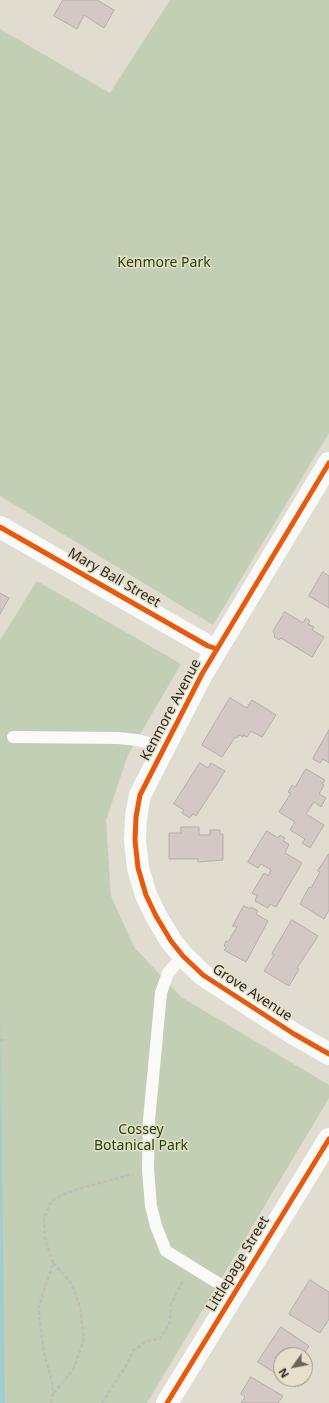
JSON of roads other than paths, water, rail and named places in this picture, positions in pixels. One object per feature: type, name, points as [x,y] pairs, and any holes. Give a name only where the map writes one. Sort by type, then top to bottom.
[{"type":"street","name":"Kenmore Avenue","points":[[177,949],[156,916],[146,895],[138,868],[135,840],[136,817],[140,795],[202,674],[329,463]]},
{"type":"street","name":"Mary Ball Street","points":[[0,527],[208,646],[217,649]]},
{"type":"street","name":"Grove Avenue","points":[[177,949],[203,975],[294,1034],[329,1054]]},
{"type":"street","name":"Littlepage Street","points":[[167,1403],[329,1139]]},
{"type":"lane","points":[[13,737],[118,738],[137,740],[164,748]]},
{"type":"lane","points":[[177,949],[161,993],[149,1120],[148,1170],[151,1206],[156,1226],[166,1251],[234,1293]]},
{"type":"water","points":[[0,1003],[5,1403],[0,1403]]},
{"type":"park label","name":"Kenmore Park","points":[[164,263]]},
{"type":"park label","name":"Cossey Botanical Park","points":[[141,1138]]}]
